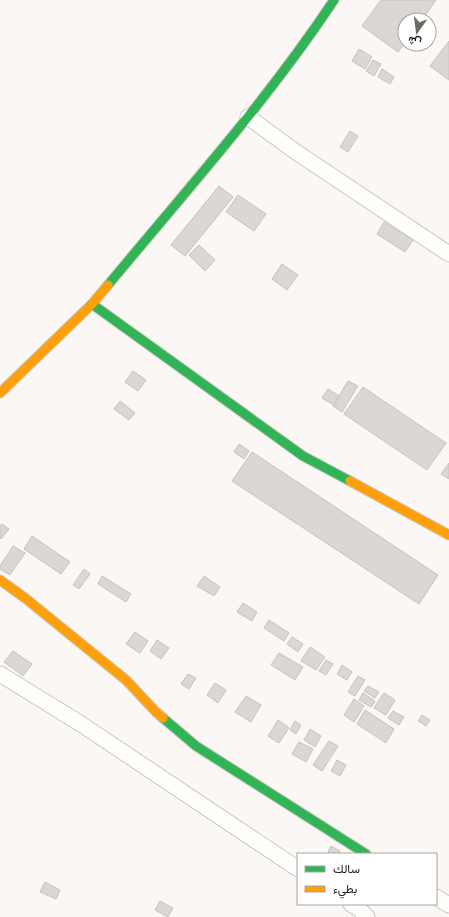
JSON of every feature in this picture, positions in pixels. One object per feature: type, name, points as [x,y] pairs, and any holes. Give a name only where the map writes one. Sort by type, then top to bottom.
[{"type":"street","points":[[0,393],[92,304],[248,117],[314,30],[334,0]]},
{"type":"street","points":[[248,117],[296,152],[449,254]]},
{"type":"street","points":[[92,304],[304,456],[449,535]]},
{"type":"street","points":[[0,580],[25,598],[126,680],[156,712],[196,746],[364,853]]},
{"type":"street","points":[[0,674],[81,724],[297,868]]},
{"type":"street","points":[[437,898],[449,905]]},
{"type":"street","points":[[353,905],[360,909],[367,917]]},
{"type":"building","points":[[381,0],[436,0],[428,12],[397,12],[397,51],[362,26]]},
{"type":"building","points":[[449,41],[449,80],[430,66]]},
{"type":"building","points":[[359,49],[372,57],[365,69],[352,61]]},
{"type":"building","points":[[373,60],[381,64],[374,76],[366,71]]},
{"type":"building","points":[[382,69],[394,77],[390,84],[378,77]]},
{"type":"building","points":[[350,131],[358,136],[348,152],[340,147]]},
{"type":"building","points":[[219,186],[233,197],[185,256],[171,245]]},
{"type":"building","points":[[238,195],[266,214],[254,231],[226,212]]},
{"type":"building","points":[[384,222],[413,240],[405,252],[377,234]]},
{"type":"building","points":[[199,245],[215,260],[205,271],[189,255]]},
{"type":"building","points":[[282,264],[298,275],[287,290],[272,279]]},
{"type":"building","points":[[133,371],[146,380],[138,391],[125,382]]},
{"type":"building","points":[[348,381],[358,386],[342,412],[333,406]]},
{"type":"building","points":[[363,387],[446,443],[427,470],[344,414]]},
{"type":"building","points":[[328,389],[339,396],[334,405],[322,398]]},
{"type":"building","points":[[120,401],[135,413],[129,420],[114,409]]},
{"type":"building","points":[[239,444],[249,451],[244,459],[234,452]]},
{"type":"building","points":[[252,452],[438,575],[419,604],[232,481]]},
{"type":"building","points":[[449,463],[449,479],[441,474]]},
{"type":"building","points":[[2,524],[9,529],[1,539],[0,526]]},
{"type":"building","points":[[32,536],[70,562],[61,574],[24,549]]},
{"type":"building","points":[[13,546],[25,553],[10,575],[0,569],[0,566]]},
{"type":"building","points":[[84,569],[90,574],[79,589],[73,585]]},
{"type":"building","points":[[102,576],[131,594],[126,602],[98,584]]},
{"type":"building","points":[[204,576],[220,587],[214,596],[197,586]]},
{"type":"building","points":[[243,603],[257,612],[252,621],[237,612]]},
{"type":"building","points":[[269,620],[289,633],[284,641],[264,628]]},
{"type":"building","points":[[135,632],[148,641],[140,653],[126,644]]},
{"type":"building","points":[[292,637],[303,644],[298,652],[287,644]]},
{"type":"building","points":[[157,640],[169,648],[161,659],[150,651]]},
{"type":"building","points":[[310,647],[325,657],[316,670],[301,661]]},
{"type":"building","points":[[13,651],[32,664],[23,676],[4,662]]},
{"type":"building","points":[[279,653],[303,667],[295,680],[271,665]]},
{"type":"building","points":[[326,660],[333,664],[326,675],[319,671]]},
{"type":"building","points":[[342,665],[352,672],[347,680],[337,674]]},
{"type":"building","points":[[188,674],[196,678],[189,689],[181,684]]},
{"type":"building","points":[[358,676],[365,680],[355,696],[348,692]]},
{"type":"building","points":[[215,683],[226,690],[218,703],[207,695]]},
{"type":"building","points":[[368,686],[379,692],[375,698],[364,691]]},
{"type":"building","points":[[363,693],[375,701],[371,707],[359,700]]},
{"type":"building","points":[[384,693],[395,700],[386,715],[374,708]]},
{"type":"building","points":[[246,696],[261,705],[251,722],[235,712]]},
{"type":"building","points":[[354,699],[364,706],[354,722],[344,715]]},
{"type":"building","points":[[365,710],[394,729],[386,743],[357,724]]},
{"type":"building","points":[[393,711],[404,717],[399,725],[388,718]]},
{"type":"building","points":[[422,715],[430,720],[426,726],[418,721]]},
{"type":"building","points":[[278,720],[289,728],[279,743],[268,736]]},
{"type":"building","points":[[295,721],[301,725],[296,734],[290,730]]},
{"type":"building","points":[[310,729],[321,736],[315,747],[304,740]]},
{"type":"building","points":[[329,741],[338,746],[322,771],[313,765]]},
{"type":"building","points":[[299,742],[313,749],[306,762],[292,754]]},
{"type":"building","points":[[337,760],[346,765],[340,776],[331,771]]},
{"type":"building","points":[[331,846],[340,851],[339,853],[328,852]]},
{"type":"building","points":[[45,882],[60,890],[56,899],[40,892]]},
{"type":"building","points":[[160,901],[173,908],[168,917],[155,910]]},
{"type":"traffic: fast","points":[[108,285],[225,146],[281,74],[334,0]]},
{"type":"traffic: fast","points":[[92,304],[303,456],[350,481]]},
{"type":"traffic: fast","points":[[163,718],[196,746],[364,853]]},
{"type":"traffic: slow","points":[[0,393],[92,304],[108,285]]},
{"type":"traffic: slow","points":[[350,481],[449,535]]},
{"type":"traffic: slow","points":[[0,580],[25,598],[126,680],[163,718]]}]
